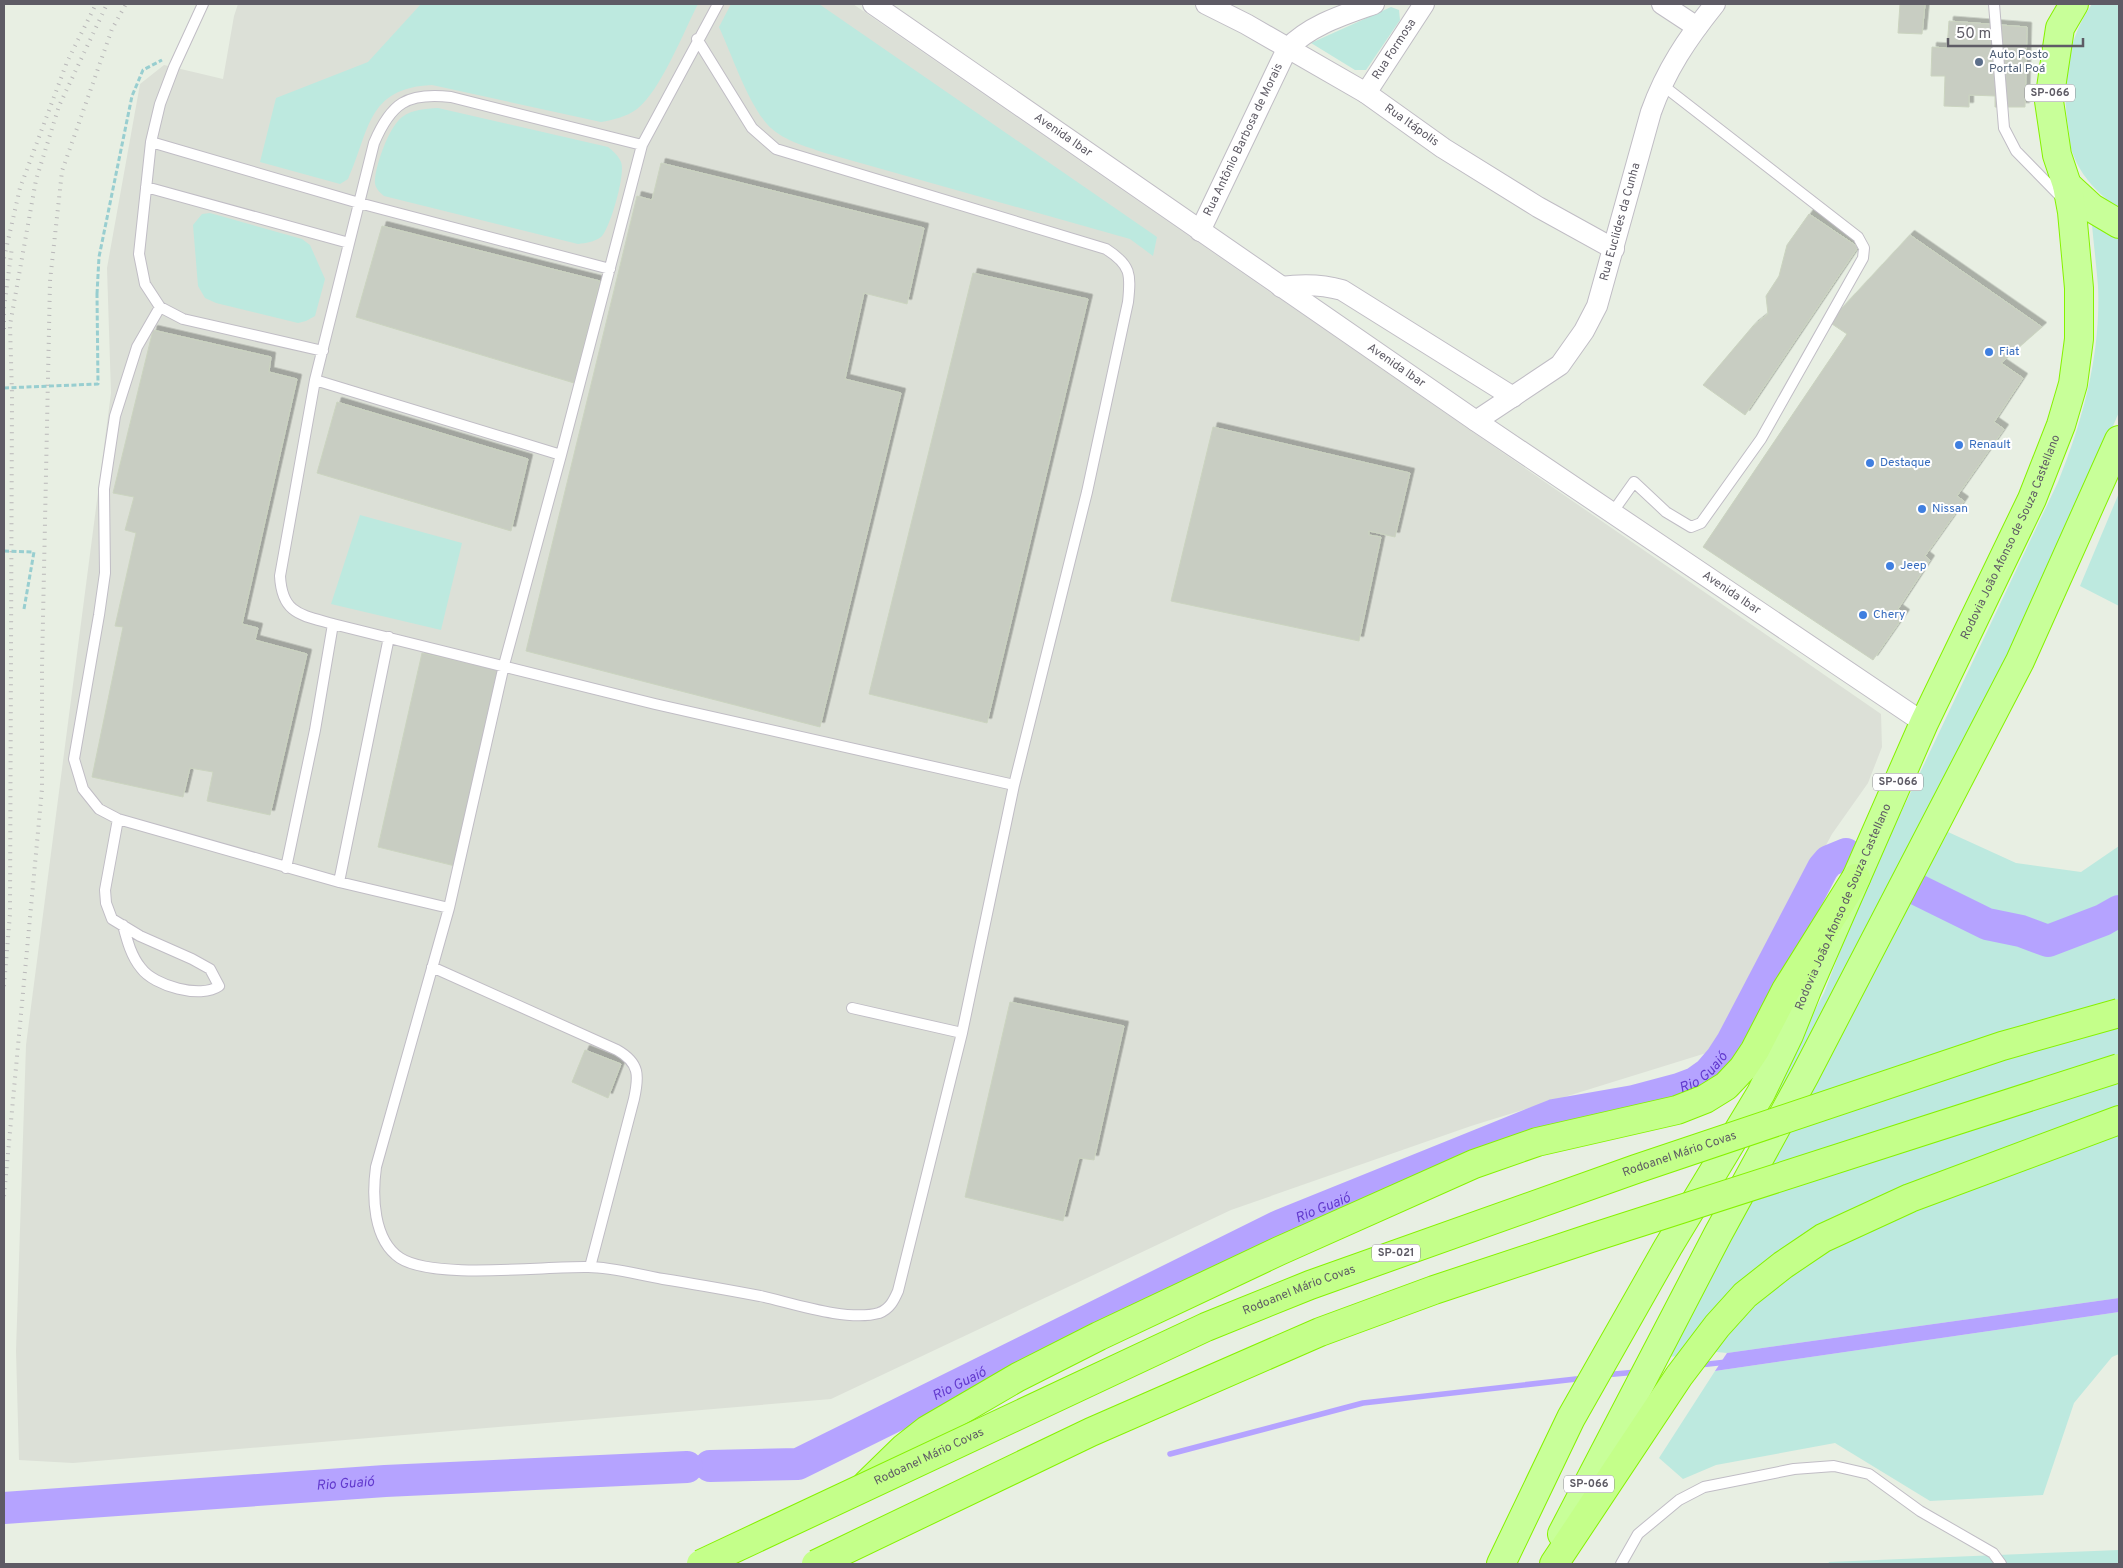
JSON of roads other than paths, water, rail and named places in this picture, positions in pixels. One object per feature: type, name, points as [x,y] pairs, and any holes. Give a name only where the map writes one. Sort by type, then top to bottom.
[{"type":"highway","name":"Rodovia João Afonso de Souza Castellano","points":[[1501,1564],[1571,1418],[1668,1247],[1761,1094],[1789,1035],[1924,723],[2032,499],[2067,407],[2073,384],[2079,339],[2079,288],[2072,212],[2067,185],[2057,155],[2049,101],[2060,28],[2074,4]]},
{"type":"highway","name":"Rodovia João Afonso de Souza Castellano","points":[[2067,185],[2092,208],[2119,224]]},
{"type":"highway","name":"SP-066","points":[[1547,1564],[1718,1234],[1806,1075],[2020,661],[2119,440]]},
{"type":"highway","points":[[865,1486],[904,1448],[927,1430],[1018,1377],[1099,1336],[1280,1251],[1474,1164],[1537,1142],[1677,1110],[1705,1099],[1726,1086],[1743,1068],[1755,1050],[1786,990],[1856,878]]},
{"type":"highway","name":"Rodoanel Mário Covas","points":[[701,1564],[1206,1327],[1310,1285],[1636,1168],[2002,1046],[2119,1013]]},
{"type":"highway","points":[[816,1564],[1091,1432],[1320,1332],[1434,1290],[1591,1238],[2119,1068]]},
{"type":"highway","points":[[1554,1564],[1593,1509],[1657,1409],[1717,1326],[1745,1295],[1783,1264],[1823,1238],[1910,1198],[2119,1120]]},
{"type":"street","name":"Avenida Ibar","points":[[872,4],[1476,421],[1924,723]]},
{"type":"street","name":"Rua Itápolis","points":[[1206,4],[1246,24],[1366,93],[1451,153],[1538,208],[1614,249]]},
{"type":"street","points":[[1287,49],[1308,31],[1330,20],[1374,4]]},
{"type":"street","name":"Rua Formosa","points":[[1366,93],[1424,4]]},
{"type":"street","points":[[1662,4],[1697,27]]},
{"type":"street","name":"Rua Euclides da Cunha","points":[[1476,421],[1560,365],[1571,351],[1597,306],[1651,112],[1661,84],[1676,56],[1715,4]]},
{"type":"street","name":"Rua Antônio Barbosa de Morais","points":[[1200,231],[1287,49]]},
{"type":"street","points":[[1280,287],[1302,284],[1324,285],[1342,290],[1513,397]]},
{"type":"lane","points":[[203,4],[180,50],[160,104],[151,142],[139,254],[145,284],[160,307],[183,319],[323,350]]},
{"type":"lane","points":[[697,39],[752,128],[776,149],[1106,249],[1120,259],[1128,270],[1130,281],[1128,302],[1087,492],[1014,786],[962,1033],[898,1291],[893,1303],[886,1309],[863,1315],[844,1315],[758,1296],[590,1267],[502,1270],[446,1269],[418,1266],[400,1258],[385,1240],[377,1219],[373,1187],[376,1167],[449,908],[504,665],[642,145],[697,39],[718,4]]},
{"type":"lane","points":[[1994,4],[2004,128],[2016,150],[2055,189],[2072,212]]},
{"type":"lane","points":[[1612,513],[1634,482],[1666,512],[1691,526],[1701,523],[1761,439],[1863,258],[1864,248],[1858,237],[1661,84]]},
{"type":"lane","points":[[642,145],[451,97],[430,94],[408,99],[383,122],[374,143],[315,380],[280,576],[282,596],[292,610],[304,616],[333,624],[655,704],[1014,786]]},
{"type":"lane","points":[[151,142],[359,203],[610,269]]},
{"type":"lane","points":[[146,187],[350,243]]},
{"type":"lane","points":[[160,307],[137,347],[115,416],[104,489],[104,581],[74,760],[82,789],[99,809],[118,818],[286,868],[449,908]]},
{"type":"lane","points":[[315,380],[561,455]]},
{"type":"lane","points":[[286,868],[315,730],[333,624]]},
{"type":"lane","points":[[339,882],[389,637]]},
{"type":"lane","points":[[118,818],[105,890],[106,903],[112,919],[122,925],[140,936],[210,969],[219,986],[211,992],[192,991],[163,985],[142,970],[130,949],[122,925]]},
{"type":"lane","points":[[432,968],[617,1050],[627,1055],[633,1062],[638,1081],[590,1267]]},
{"type":"lane","points":[[852,1008],[962,1033]]},
{"type":"lane","points":[[1621,1564],[1638,1534],[1679,1500],[1704,1487],[1794,1469],[1834,1466],[1869,1474],[1920,1511],[1993,1553],[2001,1564]]},
{"type":"waterway","name":"Rio Guaió","points":[[710,1466],[798,1464],[1281,1225],[1554,1115],[1634,1101],[1695,1083],[1709,1073],[1732,1042],[1823,868],[1829,861],[1846,854]]},
{"type":"waterway","name":"Rio Guaió","points":[[1918,890],[1987,924],[2021,931],[2048,941],[2103,920],[2119,911]]},
{"type":"waterway","points":[[1699,1365],[1727,1362]]},
{"type":"waterway","points":[[1604,1375],[1637,1372]]},
{"type":"waterway","points":[[1170,1454],[1363,1403],[1585,1378]]},
{"type":"waterway","name":"Rio Guaió","points":[[4,1508],[385,1481],[687,1467]]},
{"type":"railway","points":[[4,258],[20,188],[67,62],[96,4]]},
{"type":"railway","points":[[4,986],[10,914],[12,394],[10,325],[36,180],[59,106],[107,4]]},
{"type":"railway","points":[[4,1196],[42,789],[42,667],[50,281],[62,171],[112,29],[126,4]]},
{"type":"railway","points":[[4,329],[4,308],[12,247]]},
{"type":"place","name":"Auto Posto Portal Poá","points":[[1979,62]]},
{"type":"place","name":"Fiat","points":[[1989,352]]},
{"type":"place","name":"Renault","points":[[1959,445]]},
{"type":"place","name":"Destaque","points":[[1870,463]]},
{"type":"place","name":"Nissan","points":[[1922,509]]},
{"type":"place","name":"Jeep","points":[[1890,566]]},
{"type":"place","name":"Chery","points":[[1863,615]]}]
